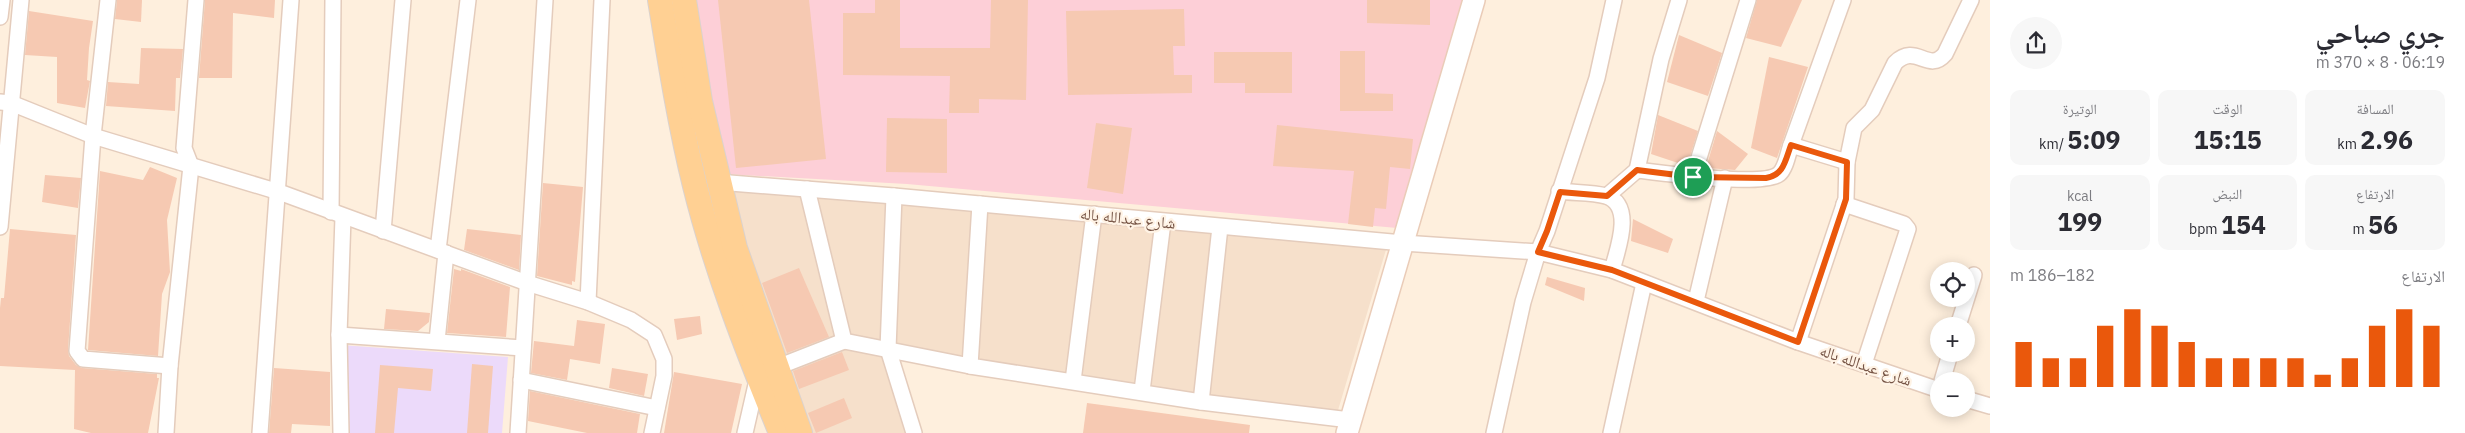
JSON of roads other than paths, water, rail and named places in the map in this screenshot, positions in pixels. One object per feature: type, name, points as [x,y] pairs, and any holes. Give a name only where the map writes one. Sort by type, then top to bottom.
[{"type":"main road","points":[[660,0],[677,102],[695,187],[714,254],[767,372],[800,433]]},
{"type":"main road","points":[[684,0],[700,101],[718,182],[781,433]]},
{"type":"street","points":[[0,17],[2,0]]},
{"type":"street","points":[[0,227],[6,102],[21,0]]},
{"type":"street","points":[[108,0],[93,136],[76,350],[83,359],[170,366]]},
{"type":"street","points":[[166,433],[170,366],[191,166],[184,148],[196,0]]},
{"type":"street","points":[[260,433],[279,192],[291,0]]},
{"type":"street","points":[[333,0],[341,433]]},
{"type":"street","points":[[382,231],[403,0]]},
{"type":"street","points":[[437,341],[442,251],[468,0]]},
{"type":"street","points":[[518,433],[545,0]]},
{"type":"street","points":[[588,302],[602,0]]},
{"type":"street","points":[[745,433],[767,372],[844,341],[970,366],[1142,391],[1348,426],[1474,0]]},
{"type":"street","points":[[1494,433],[1523,302],[1597,78],[1614,0]]},
{"type":"street","points":[[1607,196],[1637,170],[1661,59],[1680,0]]},
{"type":"street","points":[[1693,177],[1748,0]]},
{"type":"street","points":[[1637,170],[1693,177],[1725,178],[1773,177],[1782,170],[1843,0]]},
{"type":"street","points":[[1798,342],[1848,192],[1847,162],[1854,128],[1872,110],[1895,63],[1901,57],[1912,54],[1930,61],[1936,62],[1940,60],[1945,54],[1971,0]]},
{"type":"street","points":[[6,102],[93,136],[279,192],[526,283],[588,302],[631,320],[654,336],[664,359],[664,376],[652,433]]},
{"type":"street","points":[[1791,145],[1847,162]]},
{"type":"street","points":[[1696,301],[1725,178]]},
{"type":"street","name":"شارع عبدالله باله","points":[[718,182],[894,196],[1403,243],[1538,252],[1612,270],[1798,342],[1930,387]]},
{"type":"street","points":[[807,189],[844,341]]},
{"type":"street","points":[[1560,192],[1607,196],[1619,207],[1623,226],[1612,270]]},
{"type":"street","points":[[894,196],[888,349],[914,433]]},
{"type":"street","points":[[970,366],[980,204]]},
{"type":"street","points":[[1844,204],[1904,224],[1908,229],[1864,364]]},
{"type":"street","points":[[1073,382],[1094,214]]},
{"type":"street","points":[[1142,391],[1163,222]]},
{"type":"street","points":[[1202,402],[1220,227]]},
{"type":"street","points":[[1611,433],[1644,283]]},
{"type":"street","points":[[339,335],[524,348]]},
{"type":"street","points":[[521,380],[657,408]]},
{"type":"street","points":[[1975,401],[1990,406]]}]
